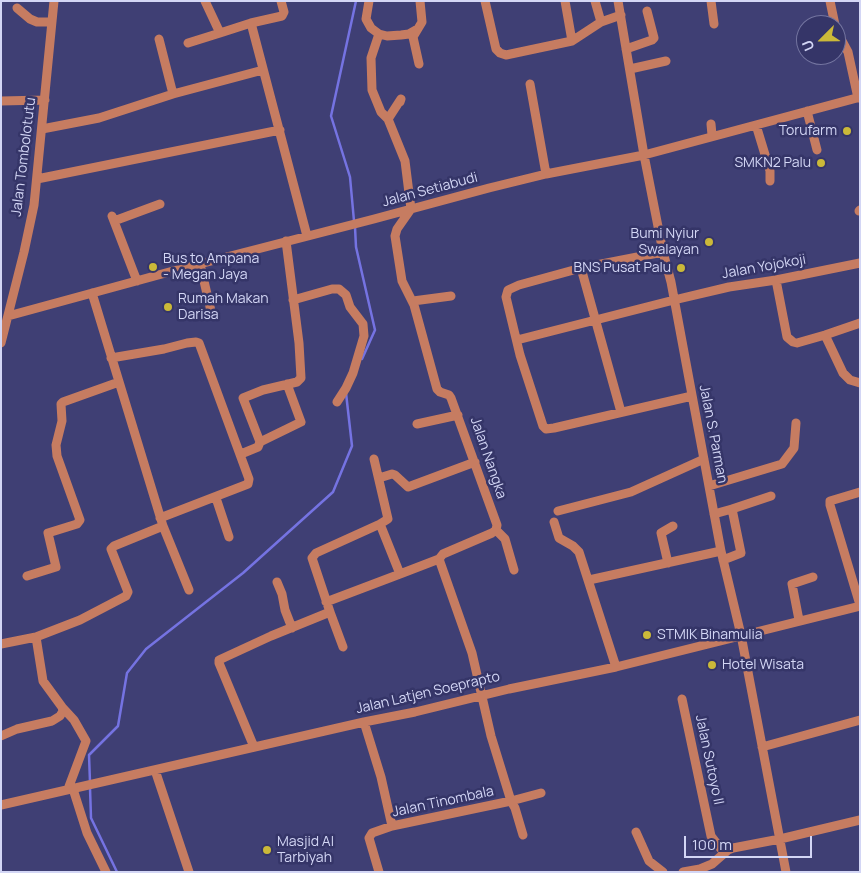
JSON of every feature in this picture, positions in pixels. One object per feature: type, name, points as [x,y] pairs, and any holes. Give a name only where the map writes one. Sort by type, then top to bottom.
[{"type":"street","name":"Jalan Tombolotutu","points":[[1,343],[30,227],[38,179],[54,1]]},
{"type":"street","points":[[206,1],[220,33]]},
{"type":"street","points":[[188,43],[282,16],[284,12],[281,1]]},
{"type":"street","points":[[369,1],[366,19],[371,28],[379,34],[401,35],[409,34],[416,30]]},
{"type":"street","points":[[419,64],[413,37],[422,22],[420,1]]},
{"type":"street","points":[[485,1],[496,49],[506,55],[572,41],[602,22],[621,15]]},
{"type":"street","points":[[565,1],[572,41]]},
{"type":"street","points":[[595,1],[602,22]]},
{"type":"street","name":"Jalan S. Parman","points":[[618,1],[644,154],[674,300],[722,556],[741,635],[786,872]]},
{"type":"street","points":[[711,1],[714,24]]},
{"type":"street","points":[[830,1],[833,15]]},
{"type":"street","points":[[18,8],[37,22],[51,22]]},
{"type":"street","points":[[626,49],[654,38],[647,11]]},
{"type":"street","points":[[251,24],[307,236]]},
{"type":"street","points":[[379,34],[370,58],[372,90],[381,112],[388,119],[405,161],[411,209]]},
{"type":"street","points":[[159,39],[173,94]]},
{"type":"street","points":[[846,48],[859,97]]},
{"type":"street","points":[[630,69],[666,61]]},
{"type":"street","points":[[42,129],[99,118],[173,94],[263,70]]},
{"type":"street","points":[[530,84],[546,174]]},
{"type":"street","name":"Jalan Setiabudi","points":[[8,316],[286,241],[546,174],[644,154],[859,97]]},
{"type":"street","points":[[1,101],[45,100]]},
{"type":"street","points":[[388,119],[400,102]]},
{"type":"street","points":[[808,111],[817,150]]},
{"type":"street","points":[[711,124],[712,135]]},
{"type":"street","points":[[756,125],[770,170],[770,181]]},
{"type":"street","points":[[38,179],[280,130]]},
{"type":"street","points":[[138,281],[113,218],[160,204]]},
{"type":"street","name":"Jalan Nangka","points":[[411,209],[397,229],[395,243],[402,281],[413,301],[437,389],[450,396],[497,525],[496,530],[505,539],[514,570]]},
{"type":"street","points":[[260,442],[243,398],[263,390],[298,381],[301,375],[286,241]]},
{"type":"street","points":[[663,252],[580,268],[519,285],[508,290],[506,297],[543,426],[546,429],[692,396]]},
{"type":"street","name":"Jalan Yojokoji","points":[[517,340],[729,287],[776,280],[860,263]]},
{"type":"street","points":[[200,264],[211,311]]},
{"type":"street","points":[[580,268],[621,412]]},
{"type":"street","points":[[776,280],[788,338],[792,342],[797,343],[860,323]]},
{"type":"street","points":[[293,300],[338,289],[346,295],[350,307],[363,324],[364,336],[353,372],[337,402]]},
{"type":"street","points":[[92,294],[161,522],[189,590]]},
{"type":"street","points":[[413,301],[451,296]]},
{"type":"street","points":[[1,303],[12,302]]},
{"type":"street","points":[[825,335],[843,373],[850,380],[860,383]]},
{"type":"street","points":[[1,644],[36,637],[80,620],[126,596],[128,592],[111,549],[114,546],[161,522],[249,483],[198,342],[188,342],[164,349],[111,358]]},
{"type":"street","points":[[27,576],[56,567],[48,533],[77,524],[80,520],[57,456],[56,445],[62,421],[61,404],[118,382]]},
{"type":"street","points":[[240,454],[258,447],[260,442],[301,422],[287,384]]},
{"type":"street","points":[[417,424],[458,415]]},
{"type":"street","points":[[709,486],[782,464],[794,448],[796,423]]},
{"type":"street","points":[[344,647],[326,602],[312,556],[386,521],[388,517],[374,459]]},
{"type":"street","points":[[558,511],[631,492],[704,459]]},
{"type":"street","points":[[379,478],[392,474],[408,487],[475,462]]},
{"type":"street","points":[[860,492],[830,501],[830,505],[860,606]]},
{"type":"street","points":[[714,514],[771,496]]},
{"type":"street","points":[[216,498],[229,537]]},
{"type":"street","points":[[589,580],[668,563],[741,553],[732,509]]},
{"type":"street","points":[[554,522],[559,538],[579,552],[616,667]]},
{"type":"street","points":[[380,524],[400,574]]},
{"type":"street","points":[[668,563],[661,533],[673,526]]},
{"type":"street","points":[[326,602],[439,559],[443,554],[492,534],[496,530]]},
{"type":"street","points":[[439,559],[472,653],[480,682],[481,695]]},
{"type":"street","points":[[799,620],[792,584],[813,577]]},
{"type":"street","points":[[277,582],[282,594],[284,610],[292,628]]},
{"type":"street","name":"Jalan Latjen Soeprapto","points":[[1,805],[415,712],[481,695],[616,667],[860,606]]},
{"type":"street","points":[[254,747],[219,661],[220,659],[330,612]]},
{"type":"street","points":[[36,637],[44,684],[70,715],[86,742],[72,789],[89,839],[106,872]]},
{"type":"street","name":"Jalan Tinombala","points":[[379,872],[369,836],[374,832],[392,826],[511,801],[481,695]]},
{"type":"street","name":"Jalan Sutoyo II","points":[[682,698],[712,836],[724,853]]},
{"type":"street","points":[[1,736],[17,729],[54,720],[62,713],[62,707]]},
{"type":"street","points":[[762,747],[860,720]]},
{"type":"street","points":[[364,722],[381,777],[392,826]]},
{"type":"street","points":[[155,770],[189,872]]},
{"type":"street","points":[[523,835],[511,801],[540,793]]},
{"type":"street","points":[[683,872],[707,867],[717,862],[724,853],[739,846],[780,839],[860,820]]},
{"type":"street","points":[[636,832],[649,861],[663,872]]},
{"type":"waterway","points":[[354,221],[350,177],[331,116],[356,1]]},
{"type":"waterway","points":[[355,227],[356,247],[375,330],[362,359]]},
{"type":"waterway","points":[[90,782],[89,755],[118,726],[127,673],[146,649],[243,573],[333,492],[352,446],[346,393]]},
{"type":"waterway","points":[[90,788],[91,818],[117,872]]},
{"type":"place","name":"Torufarm","points":[[847,131]]},
{"type":"place","name":"SMKN2 Palu","points":[[821,163]]},
{"type":"place","name":"Bumi Nyiur Swalayan","points":[[709,242]]},
{"type":"place","name":"Bus to Ampana - Megan Jaya","points":[[153,267]]},
{"type":"place","name":"BNS Pusat Palu","points":[[681,268]]},
{"type":"place","name":"Rumah Makan Darisa","points":[[168,307]]},
{"type":"place","name":"STMIK Binamulia","points":[[647,635]]},
{"type":"place","name":"Hotel Wisata","points":[[712,665]]},
{"type":"place","name":"Masjid Al Tarbiyah","points":[[267,850]]}]
